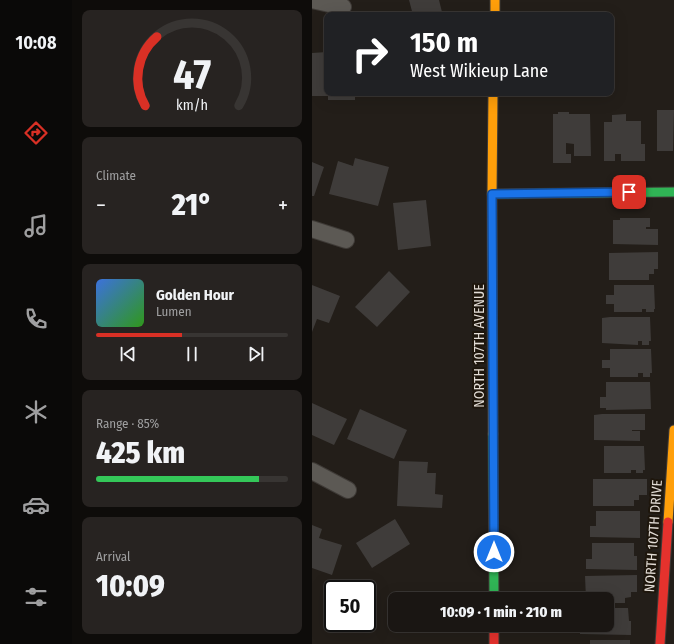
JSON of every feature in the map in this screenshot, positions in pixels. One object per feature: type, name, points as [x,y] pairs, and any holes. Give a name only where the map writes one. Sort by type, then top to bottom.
[{"type":"main road","points":[[494,12],[495,0]]},
{"type":"main road","name":"NORTH 107TH AVENUE","points":[[494,96],[492,194],[494,592]]},
{"type":"main road","points":[[492,194],[674,192]]},
{"type":"main road","name":"NORTH 107TH DRIVE","points":[[660,644],[672,480],[674,430]]},
{"type":"main road","points":[[494,632],[494,644]]},
{"type":"street","points":[[312,0],[343,7]]},
{"type":"street","points":[[312,229],[346,240]]},
{"type":"street","points":[[312,471],[348,490]]},
{"type":"building","points":[[409,0],[439,0],[442,12],[412,12]]},
{"type":"building","points":[[324,52],[324,96],[312,96],[312,53]]},
{"type":"building","points":[[328,96],[355,96],[355,100],[328,100]]},
{"type":"building","points":[[657,110],[674,110],[673,151],[657,151]]},
{"type":"building","points":[[558,112],[569,112],[569,114],[590,114],[591,156],[574,156],[574,144],[566,143],[566,154],[571,154],[571,163],[553,163],[553,114],[558,114]]},
{"type":"building","points":[[626,114],[626,121],[641,121],[641,144],[645,144],[645,161],[621,161],[621,154],[615,154],[615,161],[604,161],[604,122],[612,122],[612,115]]},
{"type":"building","points":[[355,158],[389,167],[378,206],[329,194],[338,161],[353,166]]},
{"type":"building","points":[[312,162],[324,167],[314,196],[312,196]]},
{"type":"building","points":[[426,200],[431,246],[398,250],[393,203]]},
{"type":"building","points":[[620,218],[650,218],[650,227],[646,227],[646,229],[658,229],[658,245],[613,244],[613,220],[620,220]]},
{"type":"building","points":[[658,252],[658,269],[654,269],[654,274],[649,274],[649,280],[609,280],[609,253]]},
{"type":"building","points":[[389,271],[410,292],[377,327],[355,307]]},
{"type":"building","points":[[312,285],[340,296],[329,323],[317,319],[312,332]]},
{"type":"building","points":[[614,285],[654,285],[654,312],[646,312],[646,309],[642,309],[642,312],[614,312],[614,304],[606,304],[606,295],[614,295]]},
{"type":"building","points":[[650,317],[651,341],[649,341],[649,345],[642,345],[642,341],[638,341],[638,345],[602,343],[602,318]]},
{"type":"building","points":[[610,349],[651,349],[652,373],[650,373],[650,377],[643,377],[643,373],[638,373],[638,377],[610,377],[610,368],[602,368],[602,360],[610,360]]},
{"type":"building","points":[[606,382],[650,382],[651,409],[606,410],[606,408],[600,408],[600,397],[606,397]]},
{"type":"building","points":[[312,403],[347,419],[334,445],[312,435]]},
{"type":"building","points":[[360,409],[407,430],[394,459],[347,439]]},
{"type":"building","points":[[645,414],[645,430],[632,430],[640,431],[640,441],[594,440],[594,415]]},
{"type":"building","points":[[604,446],[644,446],[645,470],[643,470],[643,473],[636,473],[636,470],[631,470],[631,473],[604,473]]},
{"type":"building","points":[[399,461],[428,462],[427,473],[436,473],[435,494],[443,495],[442,508],[397,506]]},
{"type":"building","points":[[593,479],[647,479],[647,495],[639,495],[639,500],[634,500],[634,506],[593,506]]},
{"type":"building","points":[[596,511],[640,511],[640,538],[590,537],[590,526],[596,526]]},
{"type":"building","points":[[395,519],[410,544],[372,568],[356,543]]},
{"type":"building","points":[[312,525],[322,529],[319,538],[342,545],[332,575],[312,568]]},
{"type":"building","points":[[592,543],[634,543],[634,556],[637,556],[637,570],[586,569],[586,559],[592,559]]},
{"type":"building","points":[[637,575],[637,592],[631,592],[631,597],[625,598],[625,603],[614,603],[614,592],[586,592],[585,576]]},
{"type":"building","points":[[614,608],[628,608],[629,621],[631,621],[631,635],[580,634],[580,632],[614,632]]},
{"type":"building","points":[[590,640],[630,640],[630,644],[590,644]]},
{"type":"traffic: fast","points":[[492,194],[674,192]]},
{"type":"traffic: fast","points":[[493,434],[494,592]]},
{"type":"traffic: slow","points":[[495,0],[495,12]]},
{"type":"traffic: slow","points":[[493,96],[493,434]]},
{"type":"traffic: slow","points":[[668,522],[674,430]]},
{"type":"traffic: jam","points":[[660,644],[668,522]]},
{"type":"traffic: jam","points":[[494,632],[494,644]]},
{"type":"route","points":[[494,552],[492,194],[629,192]]}]
